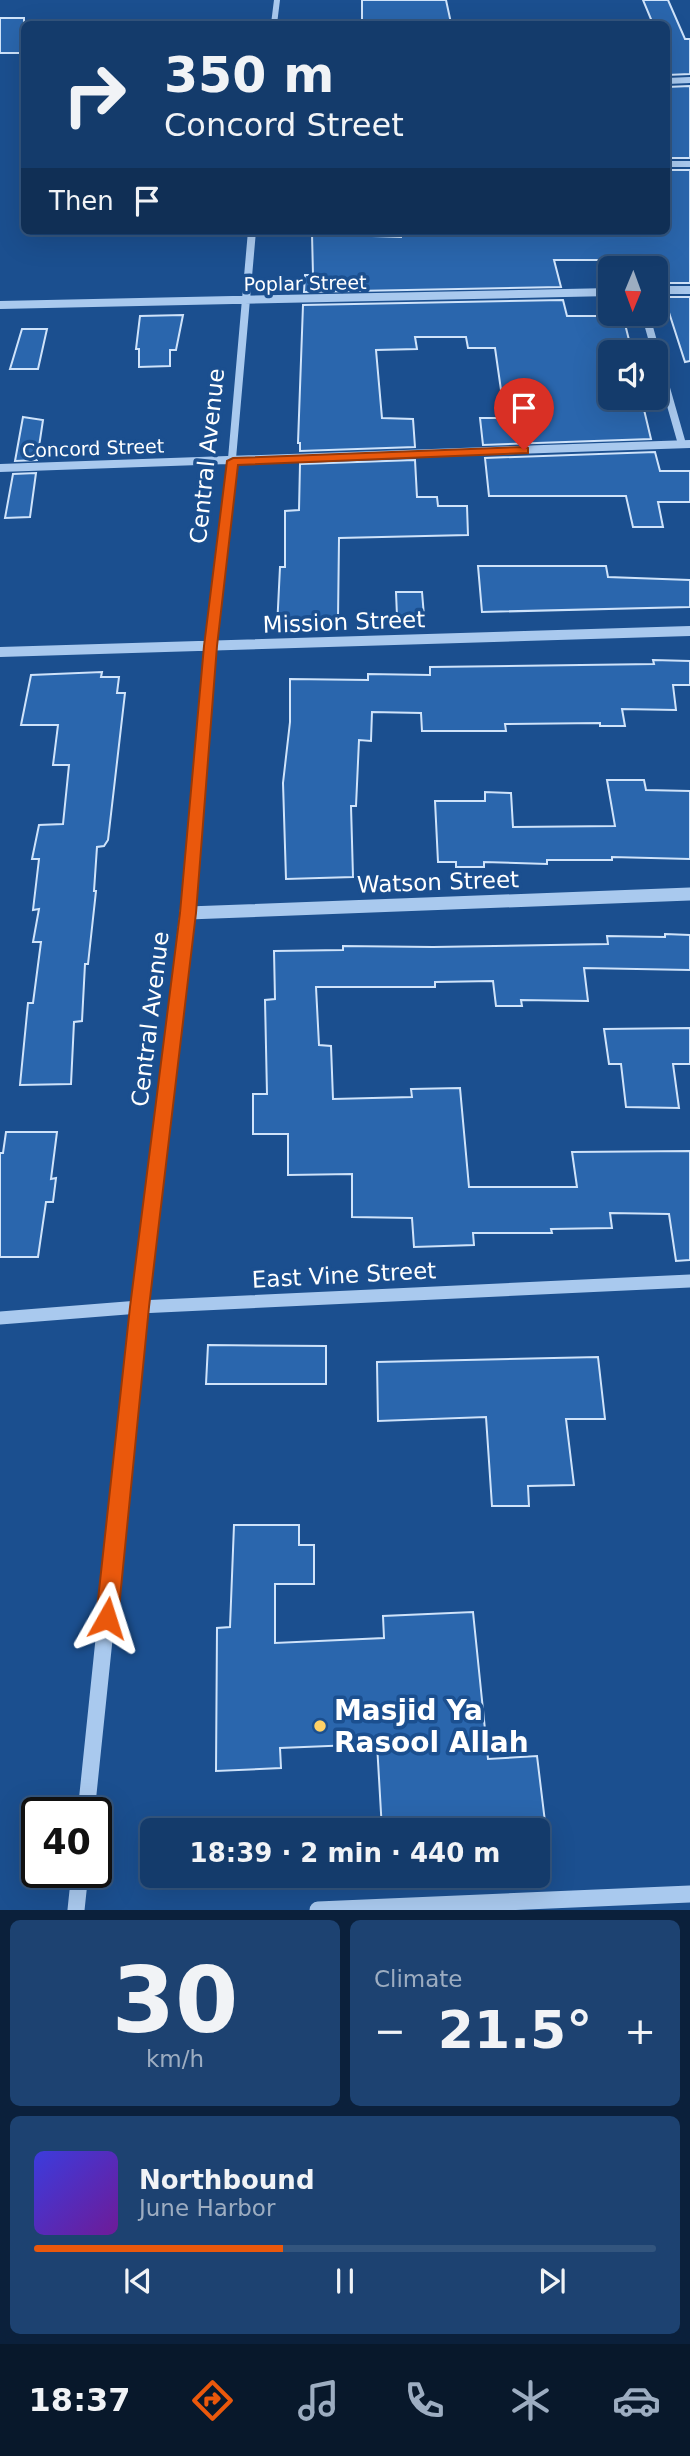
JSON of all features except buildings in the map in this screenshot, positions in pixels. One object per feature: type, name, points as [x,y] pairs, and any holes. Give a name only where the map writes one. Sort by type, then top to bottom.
[{"type":"street","points":[[274,21],[277,0]]},
{"type":"street","points":[[670,81],[690,80]]},
{"type":"street","points":[[670,164],[690,164]]},
{"type":"street","name":"Central Avenue","points":[[88,1797],[139,1307],[188,913],[210,646],[233,461],[252,235]]},
{"type":"street","points":[[668,290],[690,290]]},
{"type":"street","name":"Poplar Street","points":[[0,305],[598,292]]},
{"type":"street","points":[[668,389],[686,444]]},
{"type":"street","name":"Concord Street","points":[[0,468],[686,444]]},
{"type":"street","name":"Mission Street","points":[[0,652],[690,631]]},
{"type":"street","name":"Watson Street","points":[[188,913],[690,894]]},
{"type":"street","name":"East Vine Street","points":[[0,1318],[139,1307],[690,1281]]},
{"type":"street","points":[[76,1910],[78,1888]]},
{"type":"street","points":[[318,1910],[690,1894]]},
{"type":"place","name":"Masjid Ya Rasool Allah","points":[[320,1726]]},
{"type":"route","points":[[107,1618],[139,1307],[188,913],[210,646],[233,461],[524,450]]}]
